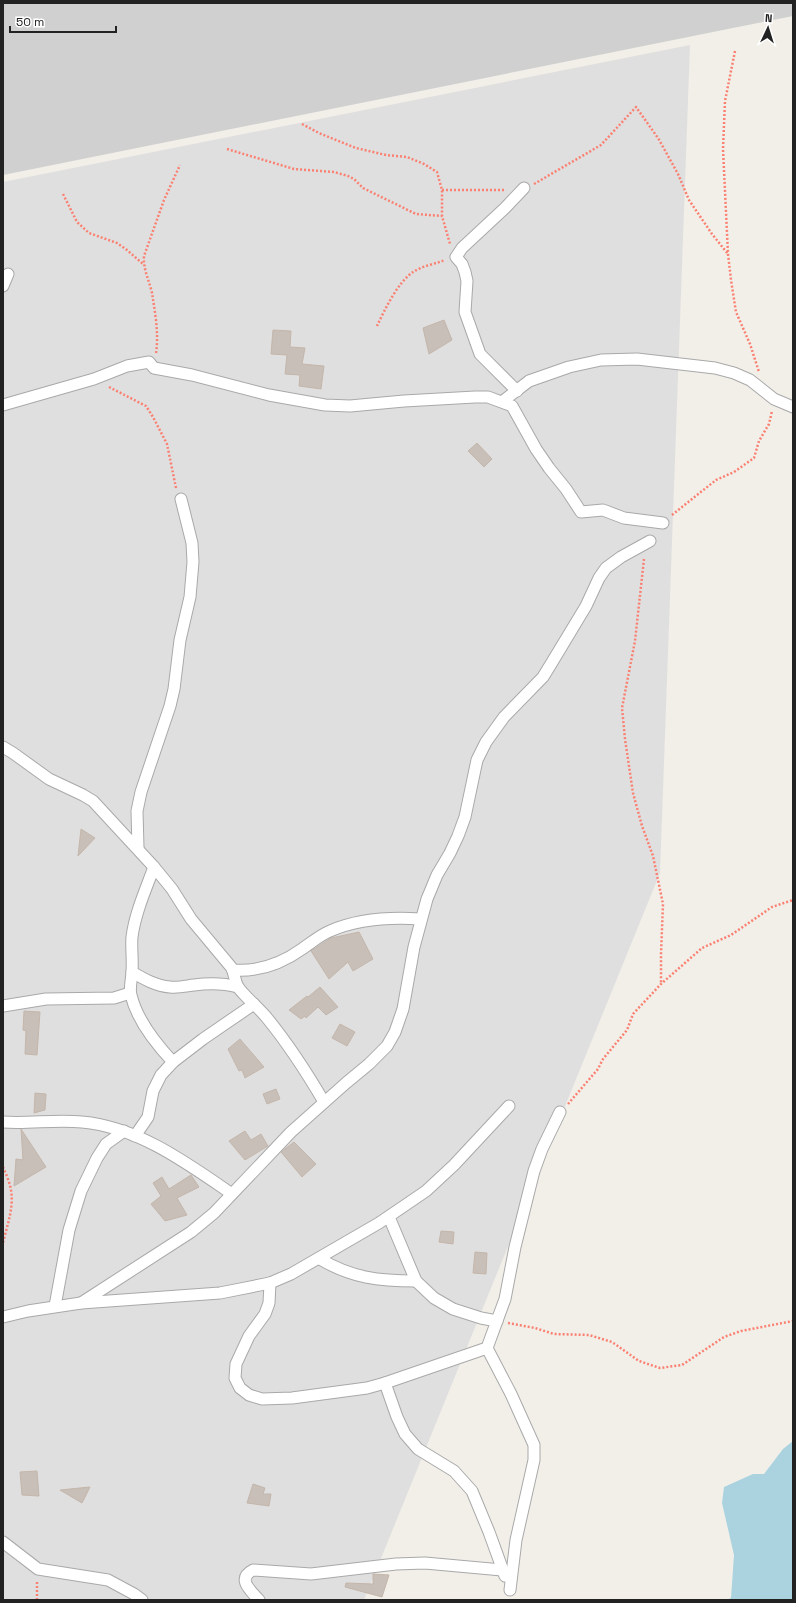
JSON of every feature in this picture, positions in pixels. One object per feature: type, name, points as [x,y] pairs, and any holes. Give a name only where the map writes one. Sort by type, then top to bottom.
[{"type":"street","points":[[517,391],[480,354],[465,312],[467,281],[465,272],[462,264],[456,256],[462,248],[524,188]]},
{"type":"street","points":[[3,286],[8,274]]},
{"type":"street","points":[[503,401],[529,381],[569,367],[601,360],[619,359],[715,368],[734,373],[750,380],[774,399],[793,407]]},
{"type":"street","points":[[3,405],[94,379],[141,362],[149,362],[154,368],[192,375],[269,395],[325,405],[350,406],[404,401],[488,397],[503,401],[512,406],[548,468],[566,489],[581,512],[603,510],[624,518],[663,523]]},
{"type":"street","points":[[138,848],[137,811],[141,792],[174,690],[180,640],[190,598],[193,562],[192,543],[181,498]]},
{"type":"street","points":[[81,1303],[191,1232],[214,1213],[291,1132],[379,1055],[387,1046],[395,1032],[403,1008],[408,975],[420,919],[437,875],[458,836],[469,801],[478,760],[486,742],[504,717],[543,677],[586,606],[599,578],[606,568],[621,557],[650,541]]},
{"type":"street","points":[[3,747],[13,752],[49,779],[93,801],[123,835],[138,848],[172,889],[191,919],[233,970],[238,987],[266,1016],[304,1068],[324,1102]]},
{"type":"street","points":[[154,866],[135,921],[132,937],[132,972],[130,993],[134,1006],[159,1047],[173,1062]]},
{"type":"street","points":[[233,970],[256,970],[272,966],[300,951],[329,931],[348,925],[390,918],[420,919]]},
{"type":"street","points":[[132,972],[142,978],[168,987],[221,984],[238,987]]},
{"type":"street","points":[[3,1006],[46,999],[114,998],[130,993]]},
{"type":"street","points":[[135,1136],[148,1117],[156,1083],[161,1075],[173,1062],[211,1032],[254,1004]]},
{"type":"street","points":[[3,1317],[55,1306],[220,1292],[270,1283],[320,1259],[389,1217],[426,1191],[454,1165],[509,1106]]},
{"type":"street","points":[[270,1283],[268,1303],[265,1314],[249,1336],[236,1364],[235,1378],[240,1388],[249,1395],[262,1399],[311,1396],[385,1383],[486,1348],[504,1299],[518,1234],[534,1171],[554,1122],[560,1112]]},
{"type":"street","points":[[3,1122],[20,1123],[70,1121],[95,1124],[124,1131],[146,1140],[232,1194]]},
{"type":"street","points":[[55,1306],[69,1230],[81,1191],[91,1169],[106,1144],[124,1131]]},
{"type":"street","points":[[389,1217],[416,1281],[434,1298],[453,1310],[497,1321]]},
{"type":"street","points":[[320,1259],[334,1268],[361,1277],[386,1281],[416,1281]]},
{"type":"street","points":[[385,1383],[397,1417],[405,1434],[418,1449],[454,1471],[472,1491],[510,1590],[516,1540],[534,1460],[534,1445],[511,1394],[486,1348]]},
{"type":"street","points":[[3,1542],[38,1568],[108,1580],[142,1600]]},
{"type":"street","points":[[259,1600],[246,1585],[245,1578],[247,1573],[253,1570],[311,1574],[396,1564],[426,1563],[502,1570]]},
{"type":"path","points":[[735,51],[725,101],[723,149],[728,254],[736,312],[758,366],[762,388]]},
{"type":"path","points":[[442,190],[501,190],[524,188],[538,183],[601,145],[636,107],[658,138],[678,174],[689,200],[712,234],[728,254]]},
{"type":"path","points":[[302,124],[319,133],[356,148],[386,155],[407,157],[438,172],[442,190],[442,216],[452,253],[456,256],[414,271],[408,276],[389,303],[377,326]]},
{"type":"path","points":[[227,149],[294,169],[334,172],[348,176],[354,179],[363,188],[416,214],[442,216]]},
{"type":"path","points":[[154,368],[157,348],[156,326],[152,293],[144,265],[144,256],[164,200],[180,165]]},
{"type":"path","points":[[63,194],[77,222],[89,233],[117,243],[128,250],[144,265]]},
{"type":"path","points":[[94,379],[146,406],[167,444],[174,484],[181,498]]},
{"type":"path","points":[[663,523],[716,480],[734,472],[754,458],[759,441],[769,424],[774,399]]},
{"type":"path","points":[[650,541],[642,563],[635,641],[622,708],[624,739],[632,794],[653,856],[663,904],[661,984]]},
{"type":"path","points":[[560,1112],[574,1098],[598,1069],[603,1059],[627,1030],[633,1014],[661,984],[702,948],[731,935],[772,907],[793,900]]},
{"type":"path","points":[[3,1167],[11,1190],[12,1201],[10,1218],[3,1242]]},
{"type":"path","points":[[497,1321],[535,1328],[554,1334],[589,1335],[612,1342],[639,1361],[660,1368],[682,1365],[724,1337],[742,1331],[793,1321]]},
{"type":"path","points":[[37,1600],[36,1593],[38,1568]]},
{"type":"shaded area","points":[[3,3],[793,3],[793,16],[3,175]]},
{"type":"shaded area","points":[[690,45],[660,873],[364,1600],[3,1600],[3,182]]},
{"type":"water","points":[[793,1441],[793,1600],[726,1600],[731,1598],[734,1555],[722,1503],[724,1487],[753,1474],[764,1474],[783,1449]]},
{"type":"building","points":[[444,320],[452,340],[429,354],[423,328]]},
{"type":"building","points":[[273,330],[291,331],[290,347],[305,348],[302,364],[324,366],[321,389],[299,386],[300,375],[285,374],[287,355],[271,354]]},
{"type":"building","points":[[477,443],[492,459],[484,467],[468,451]]},
{"type":"building","points":[[81,829],[95,838],[78,856]]},
{"type":"building","points":[[359,932],[373,959],[353,971],[348,962],[329,979],[311,951],[331,938]]},
{"type":"building","points":[[320,987],[338,1007],[326,1015],[318,1007],[306,1018],[305,1016],[301,1019],[289,1010],[307,996],[308,997]]},
{"type":"building","points":[[24,1011],[40,1012],[37,1055],[25,1054],[26,1031],[23,1030]]},
{"type":"building","points":[[340,1024],[355,1032],[347,1046],[332,1038]]},
{"type":"building","points":[[240,1039],[264,1067],[245,1078],[242,1070],[239,1071],[228,1049]]},
{"type":"building","points":[[276,1089],[280,1099],[267,1104],[263,1094]]},
{"type":"building","points":[[35,1093],[46,1094],[45,1110],[34,1113]]},
{"type":"building","points":[[21,1129],[46,1167],[14,1186],[16,1159],[23,1160]]},
{"type":"building","points":[[245,1131],[251,1140],[261,1134],[268,1146],[245,1160],[229,1141]]},
{"type":"building","points":[[294,1142],[316,1164],[302,1177],[281,1152]]},
{"type":"building","points":[[191,1175],[199,1187],[177,1198],[187,1215],[165,1221],[151,1204],[161,1196],[153,1183],[162,1177],[169,1189]]},
{"type":"building","points":[[441,1231],[454,1232],[453,1244],[439,1242]]},
{"type":"building","points":[[475,1252],[487,1253],[486,1274],[473,1273]]},
{"type":"building","points":[[37,1471],[39,1496],[22,1495],[20,1472]]},
{"type":"building","points":[[253,1484],[265,1488],[263,1494],[271,1494],[269,1506],[247,1503]]},
{"type":"building","points":[[90,1487],[82,1503],[60,1490]]},
{"type":"building","points":[[373,1574],[389,1575],[382,1597],[345,1587],[346,1583],[373,1584]]}]
